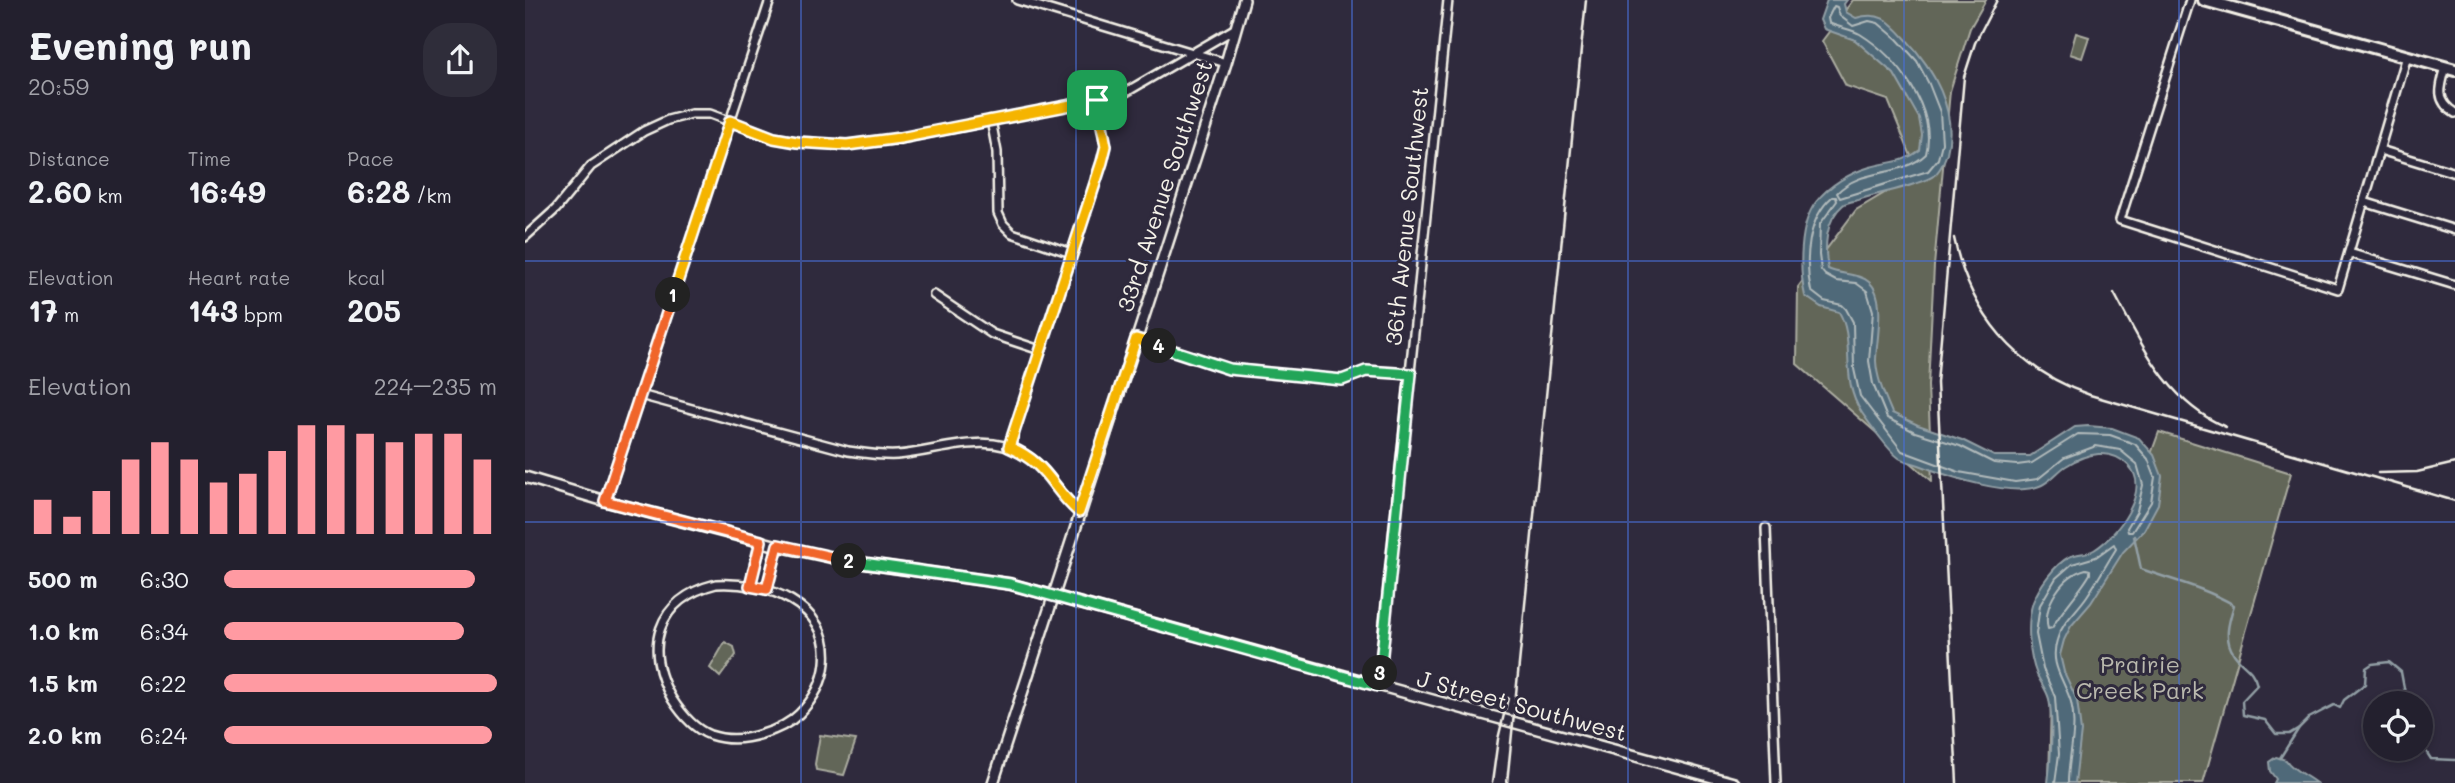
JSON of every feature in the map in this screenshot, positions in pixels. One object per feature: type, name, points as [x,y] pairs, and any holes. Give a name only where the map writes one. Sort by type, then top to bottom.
[{"type":"main road","points":[[2204,0],[2450,69]]},
{"type":"street","points":[[605,501],[770,0]]},
{"type":"street","points":[[1017,0],[1226,63]]},
{"type":"street","name":"33rd Avenue Southwest","points":[[993,783],[1244,0]]},
{"type":"street","name":"36th Avenue Southwest","points":[[1378,686],[1448,0]]},
{"type":"street","points":[[2190,0],[2120,220],[2337,289],[2407,56]]},
{"type":"street","points":[[525,237],[556,209],[591,166],[644,131],[668,120],[691,114],[710,114],[774,138],[797,142],[847,145],[900,138],[1121,95],[1235,28]]},
{"type":"street","points":[[2450,69],[2439,90],[2441,101],[2455,113]]},
{"type":"street","points":[[1009,447],[1106,146],[1097,100]]},
{"type":"street","points":[[991,120],[997,152],[998,214],[1003,224],[1012,233],[1071,253]]},
{"type":"street","points":[[2380,150],[2455,173]]},
{"type":"street","points":[[2364,202],[2455,230]]},
{"type":"street","points":[[2349,253],[2455,285]]},
{"type":"street","points":[[934,295],[992,334],[1040,350]]},
{"type":"street","points":[[1136,339],[1229,369],[1342,380],[1366,371],[1411,374]]},
{"type":"street","points":[[640,395],[848,451],[874,455],[897,455],[986,443],[1009,447],[1027,455],[1043,468],[1079,512]]},
{"type":"street","name":"J Street Southwest","points":[[525,477],[605,501],[848,561],[1010,584],[1734,783]]},
{"type":"street","points":[[1766,528],[1776,783]]},
{"type":"street","points":[[750,586],[761,541]]},
{"type":"street","points":[[767,589],[778,545]]},
{"type":"street","points":[[716,584],[767,589],[799,605],[820,628],[826,655],[824,672],[817,690],[796,717],[777,730],[748,739],[729,740],[708,735],[679,711],[660,676],[656,646],[661,626],[683,597],[716,584]]},
{"type":"green space","points":[[1853,0],[1986,0],[1970,28],[1950,91],[1934,266],[1928,386],[1932,481],[1797,364],[1798,287],[1856,210],[1918,173],[1888,100],[1846,86],[1822,41]]},
{"type":"green space","points":[[2076,33],[2089,37],[2082,58],[2070,54]]},
{"type":"green space","name":"Prairie Creek Park","points":[[2159,432],[2291,473],[2203,783],[2049,783],[2052,654],[2125,526]]},
{"type":"green space","points":[[725,642],[734,647],[736,655],[720,677],[710,668]]},
{"type":"green space","points":[[820,735],[856,740],[844,775],[816,770]]},
{"type":"water","points":[[1827,0],[1847,0],[1844,4],[1846,12],[1856,18],[1877,17],[1894,26],[1933,76],[1941,91],[1949,121],[1947,153],[1936,174],[1912,185],[1844,204],[1833,218],[1827,235],[1828,269],[1869,282],[1878,298],[1876,361],[1882,388],[1892,413],[1962,440],[1994,456],[2030,456],[2075,427],[2112,428],[2139,438],[2154,455],[2162,476],[2158,504],[2144,530],[2123,552],[2064,640],[2060,655],[2064,672],[2077,700],[2081,731],[2075,783],[2048,783],[2051,709],[2032,658],[2029,639],[2031,610],[2039,590],[2058,565],[2069,557],[2094,550],[2121,524],[2134,500],[2135,476],[2122,460],[2098,454],[2074,461],[2042,485],[2030,489],[1998,488],[1980,484],[1899,458],[1862,413],[1851,387],[1847,335],[1839,312],[1821,307],[1805,296],[1801,261],[1803,235],[1810,211],[1827,190],[1855,173],[1914,155],[1920,150],[1922,135],[1919,118],[1894,74],[1855,40],[1824,29],[1820,20]]},
{"type":"water","points":[[2276,757],[2286,760],[2295,770],[2316,783],[2274,783],[2276,779],[2270,771],[2269,762]]},
{"type":"waterway","points":[[2134,536],[2141,569],[2200,589],[2234,605],[2229,624],[2229,642],[2234,654],[2253,675],[2257,685],[2242,701],[2243,715],[2265,720],[2276,734],[2289,734],[2299,728]]},
{"type":"waterway","points":[[2280,758],[2299,728],[2309,718],[2334,705],[2340,708],[2344,700],[2365,684],[2366,668],[2372,664],[2389,662],[2401,672],[2405,691]]},
{"type":"waterway","points":[[2433,759],[2455,760]]},
{"type":"railway","points":[[1507,783],[1586,0]]},
{"type":"railway","points":[[1957,783],[1937,383],[1964,77],[1975,43],[1997,0]]},
{"type":"railway","points":[[1954,238],[1961,266],[1972,291],[2000,335],[2019,354],[2064,384],[2090,395],[2455,501]]},
{"type":"railway","points":[[2114,293],[2146,352],[2172,388],[2188,403],[2226,427]]},
{"type":"railway","points":[[2378,473],[2417,472],[2455,463]]},
{"type":"railway","points":[[1492,783],[1498,739],[1508,698]]},
{"type":"route","points":[[1097,100],[1106,146],[1102,162],[1009,447],[1027,455],[1043,468],[1079,512],[1136,339],[1229,369],[1342,380],[1366,371],[1411,374],[1378,686],[1010,584],[848,561],[778,545],[767,589],[750,586],[761,541],[605,501],[730,121],[774,138],[847,145],[900,138],[1097,100]]}]
